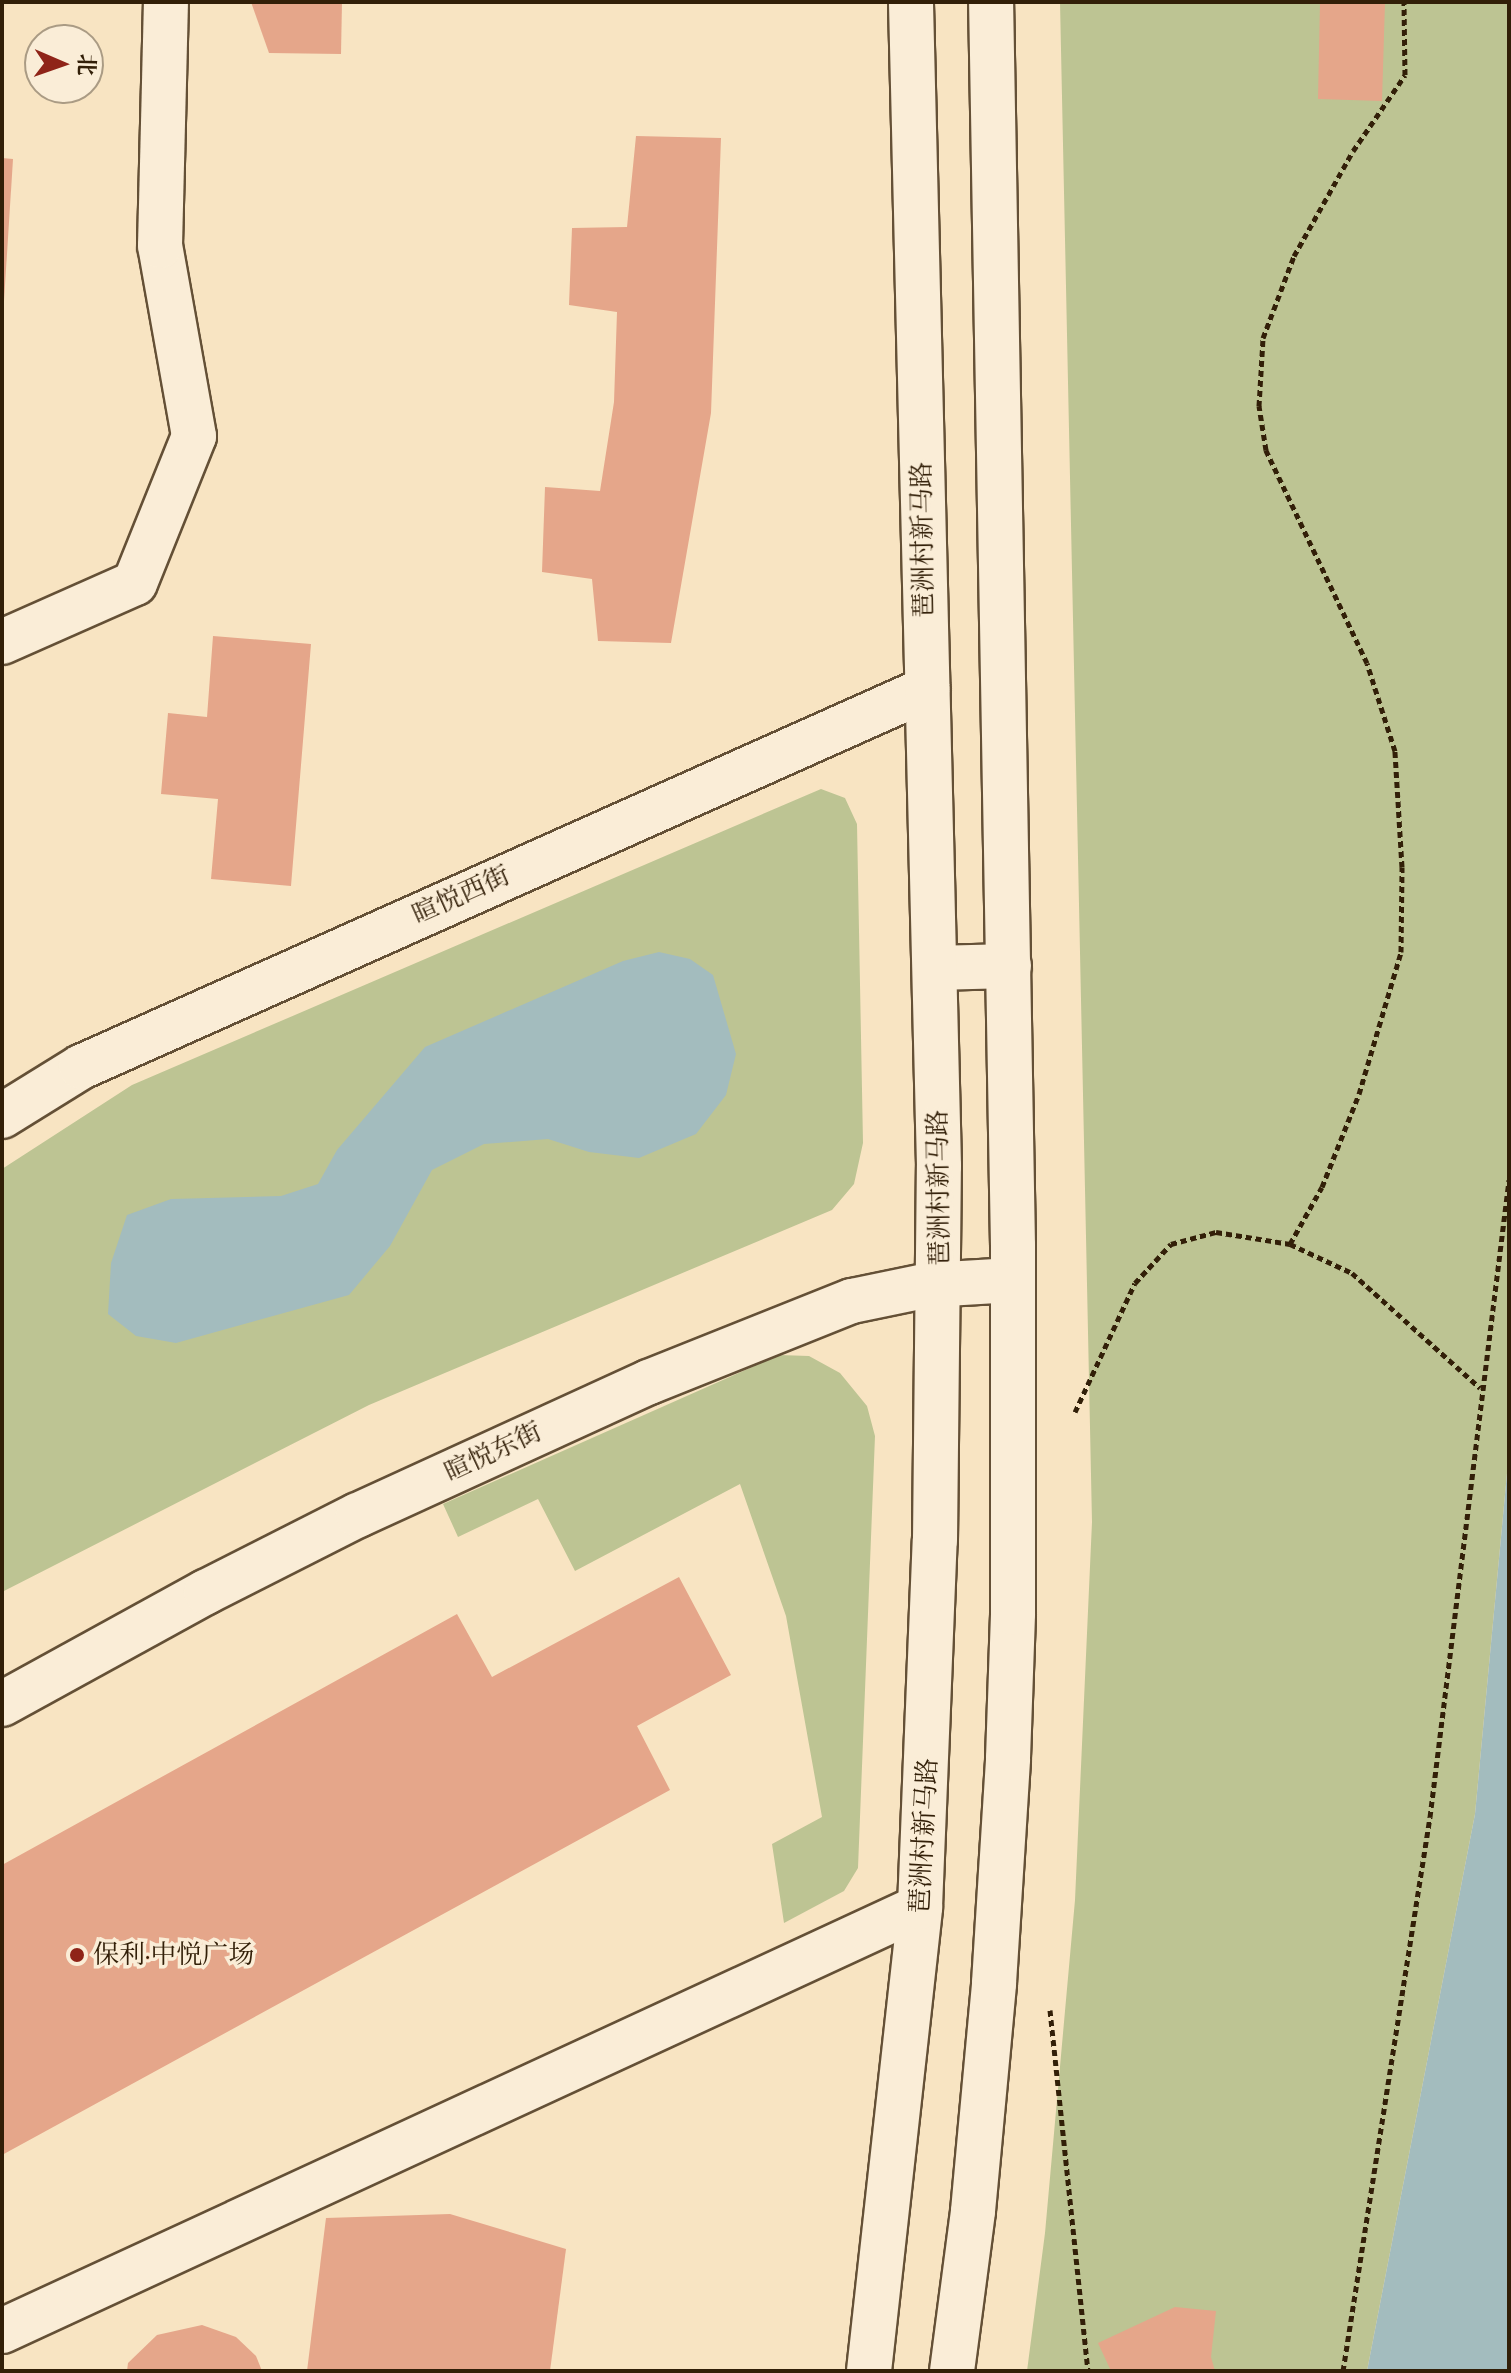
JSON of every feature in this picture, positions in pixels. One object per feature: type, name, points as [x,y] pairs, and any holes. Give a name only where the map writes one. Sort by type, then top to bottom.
[{"type":"street","points":[[2,642],[135,583],[194,436],[160,246],[166,2]]},
{"type":"street","name":"琶洲村新马路","points":[[869,2371],[920,1907],[931,1707],[940,1284],[911,2]]},
{"type":"street","points":[[952,2371],[984,2103],[1008,1758],[1015,1469],[991,2]]},
{"type":"street","name":"暄悦西街","points":[[2,1116],[81,1067],[927,689]]},
{"type":"street","points":[[935,968],[1009,966]]},
{"type":"street","name":"暄悦东街","points":[[2,1704],[206,1592],[499,1449],[649,1382],[852,1301],[893,1290],[1013,1280]]},
{"type":"street","points":[[2,2331],[920,1907]]},
{"type":"path","points":[[1290,1244],[1322,1187],[1359,1094],[1401,952],[1402,867],[1395,751],[1367,663],[1266,450],[1259,406],[1263,338],[1294,256],[1353,151],[1405,75],[1404,2]]},
{"type":"path","points":[[1343,2371],[1430,1817],[1509,1180]]},
{"type":"path","points":[[1075,1412],[1135,1283],[1171,1244],[1216,1232],[1290,1244],[1352,1273],[1481,1388]]},
{"type":"path","points":[[1050,2010],[1088,2371]]},
{"type":"green space","points":[[1060,2],[1509,2],[1509,1452],[1475,1814],[1367,2371],[1027,2371],[1045,2233],[1075,1900],[1092,1522]]},
{"type":"green space","points":[[821,789],[845,798],[857,824],[863,1143],[854,1184],[832,1210],[369,1405],[2,1592],[2,1169],[132,1085]]},
{"type":"green space","points":[[779,1355],[809,1356],[840,1373],[867,1406],[875,1436],[858,1868],[844,1891],[784,1923],[772,1844],[822,1817],[786,1616],[740,1484],[575,1571],[538,1499],[458,1537],[443,1504]]},
{"type":"water","points":[[659,952],[690,959],[713,975],[736,1054],[726,1095],[696,1134],[639,1158],[589,1152],[548,1139],[484,1144],[432,1170],[390,1246],[349,1295],[176,1343],[136,1336],[108,1314],[111,1263],[127,1215],[171,1199],[281,1196],[318,1184],[337,1150],[425,1047],[623,961]]},
{"type":"water","points":[[1509,1452],[1509,2371],[1367,2371],[1475,1814]]},
{"type":"building","points":[[251,2],[342,2],[341,54],[269,53]]},
{"type":"building","points":[[1320,2],[1385,2],[1382,101],[1318,99]]},
{"type":"building","points":[[636,136],[721,138],[711,413],[671,643],[598,641],[592,579],[542,572],[545,487],[600,491],[614,402],[617,312],[569,305],[572,228],[627,227]]},
{"type":"building","points":[[2,158],[13,159],[4,301],[2,301]]},
{"type":"building","points":[[213,636],[311,644],[291,886],[211,879],[218,799],[161,794],[168,713],[207,717]]},
{"type":"building","points":[[679,1577],[731,1675],[637,1726],[670,1790],[2,2155],[2,1865],[457,1614],[492,1677]]},
{"type":"building","points":[[450,2214],[566,2249],[550,2371],[307,2371],[326,2218]]},
{"type":"building","points":[[1175,2307],[1216,2311],[1211,2357],[1215,2371],[1111,2371],[1098,2343]]},
{"type":"building","points":[[202,2325],[236,2337],[256,2356],[262,2371],[127,2371],[128,2363],[157,2335]]},
{"type":"place","name":"保利·中悦广场","points":[[77,1955]]}]
